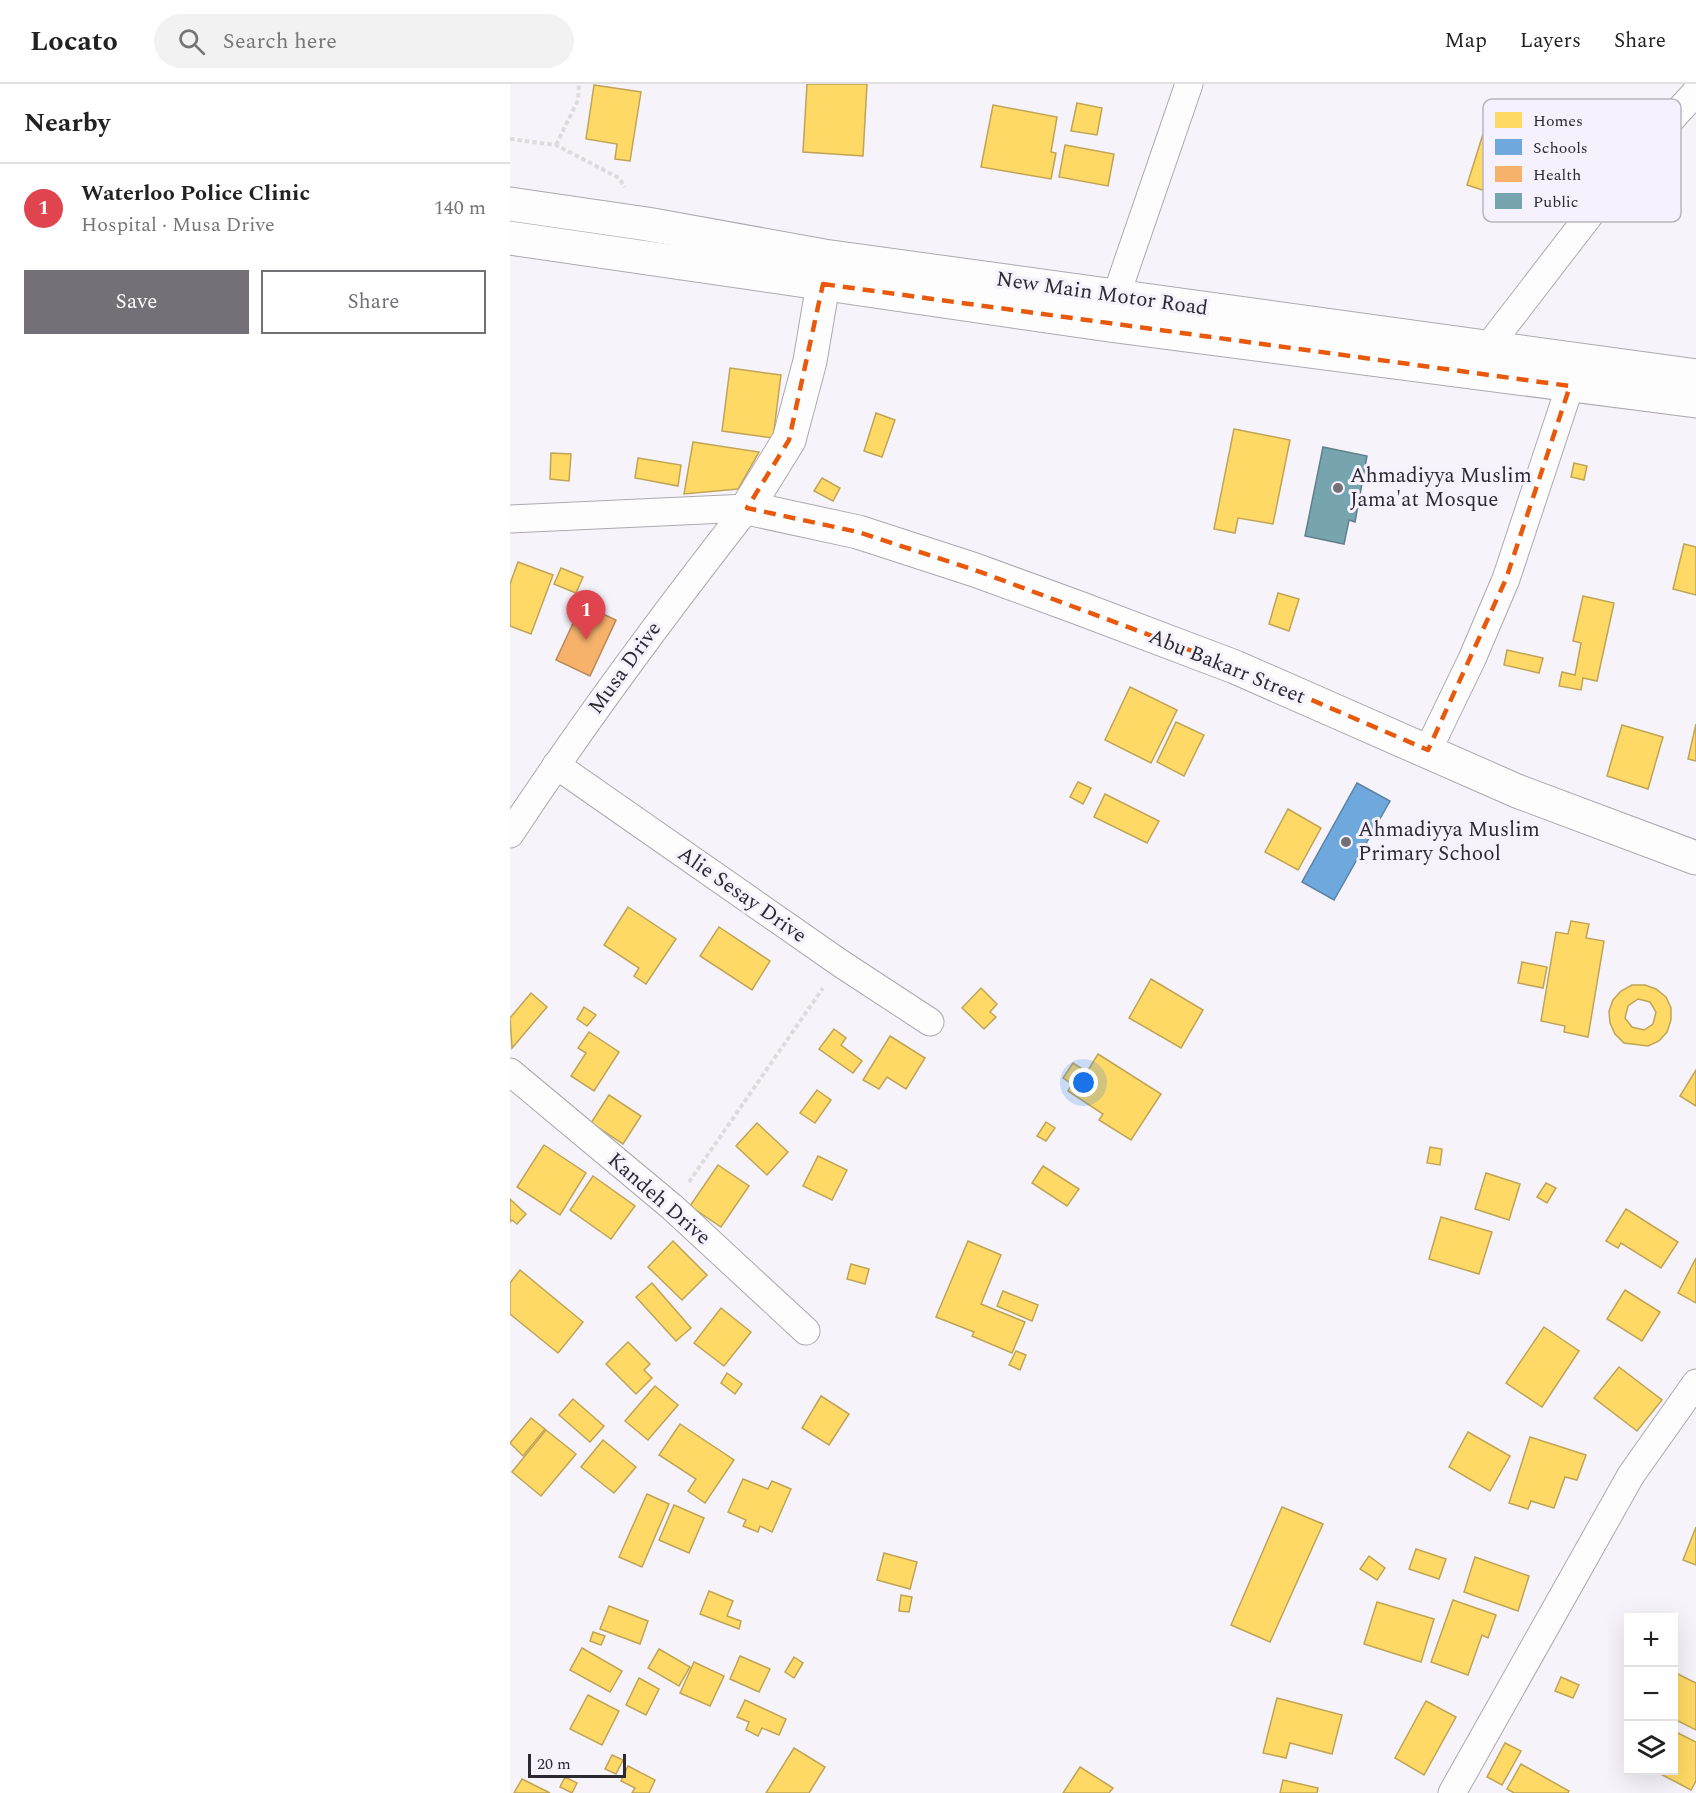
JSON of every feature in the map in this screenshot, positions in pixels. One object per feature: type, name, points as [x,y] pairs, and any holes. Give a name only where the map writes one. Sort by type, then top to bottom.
[{"type":"main road","name":"New Main Motor Road","points":[[510,204],[647,224],[824,256],[1696,376]]},
{"type":"main road","name":"New Main Motor Road","points":[[510,238],[823,284],[1570,386],[1696,401]]},
{"type":"main road","points":[[747,508],[789,440],[810,361],[823,284]]},
{"type":"main road","name":"Abu Bakarr Street","points":[[747,508],[858,532],[975,570],[1235,667],[1517,791],[1696,858]]},
{"type":"street","points":[[1116,296],[1189,84]]},
{"type":"street","points":[[1681,108],[1696,92]]},
{"type":"street","points":[[1488,347],[1584,222]]},
{"type":"street","points":[[1428,750],[1472,659],[1506,579],[1570,386]]},
{"type":"street","points":[[510,519],[747,508]]},
{"type":"street","name":"Musa Drive","points":[[510,834],[556,765],[670,606],[747,508]]},
{"type":"street","name":"Alie Sesay Drive","points":[[556,765],[840,963],[930,1022]]},
{"type":"street","name":"Kandeh Drive","points":[[510,1072],[672,1207],[806,1331]]},
{"type":"street","points":[[1452,1793],[1631,1475],[1696,1383]]},
{"type":"path","points":[[556,145],[578,100],[579,84]]},
{"type":"path","points":[[510,139],[556,145],[619,178],[647,224]]},
{"type":"path","points":[[672,1207],[840,963]]},
{"type":"highlighted area","points":[[823,284],[1570,386],[1506,579],[1428,750],[1235,667],[975,570],[858,532],[747,508],[789,440]]},
{"type":"building: Homes","points":[[807,84],[867,84],[863,156],[803,152]]},
{"type":"building: Homes","points":[[594,85],[641,92],[630,161],[615,159],[617,144],[586,139]]},
{"type":"building: Homes","points":[[1077,103],[1102,108],[1097,135],[1071,131]]},
{"type":"building: Homes","points":[[993,105],[1057,117],[1051,152],[1056,153],[1051,179],[981,167]]},
{"type":"building: Homes","points":[[1483,134],[1483,190],[1467,185]]},
{"type":"building: Homes","points":[[1065,145],[1114,154],[1108,186],[1059,177]]},
{"type":"building: Homes","points":[[730,368],[781,375],[773,438],[722,431]]},
{"type":"building: Homes","points":[[876,413],[895,420],[882,457],[864,451]]},
{"type":"building: Homes","points":[[1234,429],[1290,440],[1273,524],[1238,518],[1235,533],[1214,529]]},
{"type":"building: Homes","points":[[693,442],[759,452],[738,489],[684,494]]},
{"type":"building: Homes","points":[[551,453],[571,454],[569,481],[550,479]]},
{"type":"building: Homes","points":[[638,458],[681,465],[678,486],[635,478]]},
{"type":"building: Homes","points":[[1574,463],[1587,466],[1584,480],[1571,477]]},
{"type":"building: Homes","points":[[822,478],[840,488],[833,501],[814,491]]},
{"type":"building: Homes","points":[[1684,544],[1696,547],[1696,595],[1673,589]]},
{"type":"building: Homes","points":[[518,562],[553,575],[531,634],[510,626],[510,584]]},
{"type":"building: Homes","points":[[561,568],[583,577],[576,593],[554,584]]},
{"type":"building: Homes","points":[[1278,593],[1299,599],[1289,631],[1269,624]]},
{"type":"building: Homes","points":[[1583,596],[1614,603],[1597,681],[1583,678],[1581,690],[1559,686],[1562,672],[1575,675],[1581,643],[1573,641]]},
{"type":"building: Homes","points":[[1507,650],[1543,658],[1539,673],[1504,665]]},
{"type":"building: Homes","points":[[1130,687],[1177,710],[1151,763],[1105,740]]},
{"type":"building: Homes","points":[[1176,722],[1204,735],[1184,776],[1157,762]]},
{"type":"building: Homes","points":[[1696,724],[1696,761],[1688,759]]},
{"type":"building: Homes","points":[[1622,725],[1663,737],[1648,789],[1607,776]]},
{"type":"building: Homes","points":[[1078,782],[1091,788],[1083,804],[1070,797]]},
{"type":"building: Homes","points":[[1105,794],[1159,821],[1147,843],[1094,817]]},
{"type":"building: Homes","points":[[1288,809],[1321,828],[1298,870],[1265,852]]},
{"type":"building: Homes","points":[[628,907],[676,939],[646,984],[634,976],[639,968],[604,945]]},
{"type":"building: Homes","points":[[1571,921],[1589,924],[1586,938],[1604,941],[1588,1037],[1564,1032],[1565,1026],[1541,1021],[1556,932],[1568,934]]},
{"type":"building: Homes","points":[[719,927],[770,961],[752,990],[700,956]]},
{"type":"building: Homes","points":[[1522,962],[1547,967],[1543,988],[1518,983]]},
{"type":"building: Homes","points":[[1151,979],[1203,1010],[1181,1048],[1129,1018]]},
{"type":"building: Homes","points":[[1632,985],[1645,985],[1656,989],[1666,997],[1671,1008],[1671,1020],[1667,1032],[1659,1041],[1648,1046],[1624,1043],[1615,1034],[1610,1023],[1609,1011],[1613,1000],[1621,991]],"holes":[[[1638,999],[1650,1002],[1656,1012],[1653,1024],[1644,1030],[1632,1027],[1625,1018],[1628,1006]]]},
{"type":"building: Homes","points":[[981,988],[997,1004],[990,1012],[996,1017],[984,1029],[962,1008]]},
{"type":"building: Homes","points":[[531,993],[547,1007],[512,1048],[510,1018]]},
{"type":"building: Homes","points":[[584,1007],[596,1015],[587,1026],[577,1019]]},
{"type":"building: Homes","points":[[834,1029],[846,1038],[841,1045],[862,1061],[853,1073],[819,1049]]},
{"type":"building: Homes","points":[[589,1032],[619,1052],[594,1091],[571,1076],[586,1053],[578,1048]]},
{"type":"building: Homes","points":[[890,1036],[925,1058],[906,1089],[887,1077],[879,1089],[863,1080]]},
{"type":"building: Homes","points":[[1098,1054],[1161,1094],[1131,1140],[1099,1120],[1103,1114],[1068,1091],[1072,1084],[1063,1078],[1073,1063],[1087,1072]]},
{"type":"building: Homes","points":[[1696,1070],[1696,1106],[1680,1096]]},
{"type":"building: Homes","points":[[817,1090],[831,1100],[815,1123],[800,1113]]},
{"type":"building: Homes","points":[[609,1095],[641,1116],[623,1144],[591,1123]]},
{"type":"building: Homes","points":[[1046,1122],[1055,1128],[1046,1141],[1037,1136]]},
{"type":"building: Homes","points":[[757,1123],[788,1152],[767,1175],[736,1146]]},
{"type":"building: Homes","points":[[544,1145],[586,1173],[560,1215],[517,1187]]},
{"type":"building: Homes","points":[[1430,1147],[1442,1149],[1440,1165],[1427,1163]]},
{"type":"building: Homes","points":[[818,1156],[847,1170],[832,1200],[803,1186]]},
{"type":"building: Homes","points":[[718,1165],[749,1186],[721,1227],[690,1206]]},
{"type":"building: Homes","points":[[1043,1166],[1079,1189],[1067,1206],[1032,1183]]},
{"type":"building: Homes","points":[[1486,1173],[1520,1184],[1509,1220],[1475,1209]]},
{"type":"building: Homes","points":[[593,1176],[635,1206],[611,1239],[570,1210]]},
{"type":"building: Homes","points":[[1546,1183],[1556,1188],[1547,1203],[1537,1197]]},
{"type":"building: Homes","points":[[510,1199],[526,1214],[517,1224],[512,1220],[510,1222]]},
{"type":"building: Homes","points":[[1626,1209],[1678,1242],[1661,1268],[1621,1243],[1618,1248],[1606,1241]]},
{"type":"building: Homes","points":[[1441,1217],[1492,1232],[1479,1274],[1429,1259]]},
{"type":"building: Homes","points":[[673,1241],[707,1275],[682,1300],[648,1267]]},
{"type":"building: Homes","points":[[968,1241],[1001,1255],[981,1304],[1025,1322],[1012,1353],[972,1336],[974,1332],[936,1317]]},
{"type":"building: Homes","points":[[1696,1258],[1696,1303],[1678,1293]]},
{"type":"building: Homes","points":[[851,1264],[869,1269],[865,1284],[847,1279]]},
{"type":"building: Homes","points":[[520,1270],[583,1322],[558,1353],[510,1314],[510,1283]]},
{"type":"building: Homes","points":[[652,1283],[691,1328],[676,1341],[636,1297]]},
{"type":"building: Homes","points":[[1625,1290],[1660,1312],[1642,1341],[1607,1319]]},
{"type":"building: Homes","points":[[1003,1291],[1038,1305],[1032,1321],[997,1306]]},
{"type":"building: Homes","points":[[721,1308],[751,1332],[724,1366],[694,1343]]},
{"type":"building: Homes","points":[[1544,1327],[1579,1351],[1542,1407],[1506,1383]]},
{"type":"building: Homes","points":[[628,1342],[650,1364],[644,1370],[652,1378],[636,1394],[606,1364]]},
{"type":"building: Homes","points":[[1016,1351],[1026,1355],[1020,1370],[1009,1365]]},
{"type":"building: Homes","points":[[1619,1367],[1662,1400],[1637,1431],[1594,1398]]},
{"type":"building: Homes","points":[[727,1373],[742,1384],[735,1394],[721,1383]]},
{"type":"building: Homes","points":[[655,1386],[678,1405],[648,1440],[625,1421]]},
{"type":"building: Homes","points":[[821,1396],[849,1414],[829,1445],[802,1428]]},
{"type":"building: Homes","points":[[573,1399],[604,1426],[590,1442],[559,1415]]},
{"type":"building: Homes","points":[[531,1418],[545,1429],[523,1456],[510,1443]]},
{"type":"building: Homes","points":[[680,1424],[734,1460],[705,1503],[688,1491],[696,1479],[659,1455]]},
{"type":"building: Homes","points":[[546,1430],[576,1454],[541,1496],[512,1472]]},
{"type":"building: Homes","points":[[1468,1432],[1510,1456],[1490,1491],[1449,1467]]},
{"type":"building: Homes","points":[[1530,1437],[1586,1455],[1577,1480],[1565,1477],[1554,1508],[1531,1501],[1528,1509],[1509,1503]]},
{"type":"building: Homes","points":[[603,1440],[636,1467],[614,1493],[581,1467]]},
{"type":"building: Homes","points":[[743,1479],[768,1489],[772,1481],[791,1489],[772,1532],[760,1526],[758,1532],[743,1526],[746,1520],[728,1512]]},
{"type":"building: Homes","points":[[647,1494],[669,1504],[642,1567],[619,1557]]},
{"type":"building: Homes","points":[[674,1505],[704,1518],[689,1553],[659,1540]]},
{"type":"building: Homes","points":[[1282,1507],[1323,1524],[1270,1642],[1231,1625]]},
{"type":"building: Homes","points":[[1696,1527],[1696,1565],[1683,1560]]},
{"type":"building: Homes","points":[[1416,1549],[1446,1559],[1439,1579],[1409,1569]]},
{"type":"building: Homes","points":[[884,1553],[917,1562],[910,1589],[877,1580]]},
{"type":"building: Homes","points":[[1369,1556],[1385,1568],[1377,1580],[1360,1569]]},
{"type":"building: Homes","points":[[1475,1557],[1529,1576],[1518,1611],[1464,1592]]},
{"type":"building: Homes","points":[[709,1591],[733,1601],[727,1616],[741,1621],[739,1629],[700,1614]]},
{"type":"building: Homes","points":[[901,1595],[912,1597],[909,1612],[899,1611]]},
{"type":"building: Homes","points":[[1453,1600],[1496,1615],[1488,1638],[1482,1635],[1468,1675],[1431,1662]]},
{"type":"building: Homes","points":[[1377,1602],[1434,1619],[1421,1662],[1364,1644]]},
{"type":"building: Homes","points":[[609,1606],[648,1621],[640,1644],[600,1629]]},
{"type":"building: Homes","points":[[593,1632],[605,1636],[601,1645],[590,1641]]},
{"type":"building: Homes","points":[[582,1648],[622,1671],[610,1692],[570,1670]]},
{"type":"building: Homes","points":[[659,1649],[690,1667],[679,1686],[648,1668]]},
{"type":"building: Homes","points":[[740,1656],[770,1669],[759,1692],[730,1679]]},
{"type":"building: Homes","points":[[794,1657],[803,1663],[794,1678],[785,1672]]},
{"type":"building: Homes","points":[[694,1662],[724,1676],[710,1706],[680,1693]]},
{"type":"building: Homes","points":[[1678,1674],[1696,1683],[1696,1730],[1678,1721]]},
{"type":"building: Homes","points":[[1561,1677],[1579,1685],[1573,1698],[1555,1691]]},
{"type":"building: Homes","points":[[639,1678],[659,1689],[646,1715],[626,1705]]},
{"type":"building: Homes","points":[[588,1695],[619,1711],[602,1745],[570,1729]]},
{"type":"building: Homes","points":[[1277,1698],[1342,1715],[1332,1754],[1290,1743],[1286,1758],[1263,1753]]},
{"type":"building: Homes","points":[[745,1700],[786,1719],[779,1735],[762,1728],[758,1736],[746,1730],[749,1722],[737,1717]]},
{"type":"building: Homes","points":[[1426,1701],[1456,1717],[1424,1775],[1395,1758]]},
{"type":"building: Homes","points":[[1678,1733],[1696,1742],[1696,1781],[1691,1790],[1662,1775],[1678,1775]]},
{"type":"building: Homes","points":[[1505,1743],[1521,1751],[1502,1785],[1487,1777]]},
{"type":"building: Homes","points":[[794,1748],[825,1767],[809,1793],[766,1793]]},
{"type":"building: Homes","points":[[612,1755],[623,1760],[616,1774],[605,1769]]},
{"type":"building: Homes","points":[[1521,1764],[1569,1791],[1568,1793],[1514,1793],[1507,1789]]},
{"type":"building: Homes","points":[[628,1766],[655,1780],[649,1793],[632,1793],[635,1788],[621,1781]]},
{"type":"building: Homes","points":[[1080,1767],[1113,1788],[1109,1793],[1063,1793]]},
{"type":"building: Homes","points":[[565,1777],[577,1783],[572,1793],[560,1787]]},
{"type":"building: Homes","points":[[522,1779],[550,1793],[514,1793]]},
{"type":"building: Homes","points":[[1283,1780],[1318,1788],[1317,1793],[1280,1793]]},
{"type":"building: Schools","name":"Ahmadiyya Muslim Primary School","points":[[1357,783],[1390,801],[1334,900],[1302,882]]},
{"type":"building: Health","points":[[582,604],[616,620],[590,676],[556,660]]},
{"type":"building: Public","name":"Ahmadiyya Muslim Jama'at Mosque","points":[[1323,447],[1367,456],[1355,522],[1349,520],[1344,544],[1305,536]]},
{"type":"place","name":"Ahmadiyya Muslim Jama'at Mosque","points":[[1338,488]]},
{"type":"place","name":"Waterloo Police Clinic","points":[[586,640]]},
{"type":"place","name":"Ahmadiyya Muslim Primary School","points":[[1346,842]]}]
